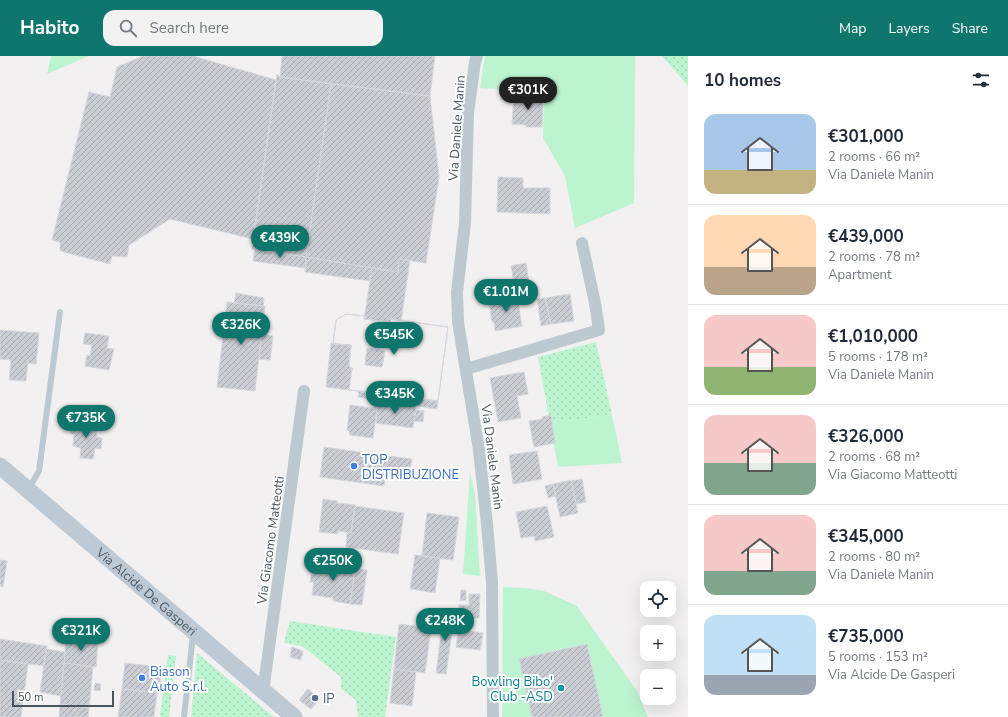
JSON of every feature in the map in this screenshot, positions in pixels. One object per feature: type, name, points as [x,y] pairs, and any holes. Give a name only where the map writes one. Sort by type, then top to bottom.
[{"type":"main road","name":"Via Alcide De Gasperi","points":[[0,466],[294,717]]},
{"type":"street","name":"Via Daniele Manin","points":[[477,56],[468,113],[465,223],[457,292],[458,322],[479,450],[492,582],[493,717]]},
{"type":"street","points":[[466,369],[599,330],[595,303],[582,243]]},
{"type":"street","name":"Via Giacomo Matteotti","points":[[263,692],[304,392]]},
{"type":"lane","points":[[28,490],[39,471],[60,312]]},
{"type":"lane","points":[[184,717],[194,632]]},
{"type":"green space","points":[[51,56],[89,56],[47,74]]},
{"type":"green space","points":[[485,56],[635,56],[634,203],[575,228],[565,176],[543,138],[544,92],[480,88]]},
{"type":"green space","points":[[662,56],[688,56],[688,86]]},
{"type":"green space","points":[[596,342],[612,415],[550,423],[538,357]]},
{"type":"green space","points":[[612,415],[622,463],[558,467],[550,423]]},
{"type":"green space","points":[[470,472],[475,493],[480,576],[463,574]]},
{"type":"green space","points":[[503,587],[544,591],[577,606],[637,691],[640,698],[640,705],[643,705],[648,717],[502,717]]},
{"type":"green space","points":[[290,621],[396,637],[385,717],[358,717],[356,700],[341,689],[341,677],[302,646],[284,643]]},
{"type":"green space","points":[[197,653],[274,717],[191,717]]},
{"type":"green space","points":[[168,655],[176,656],[169,717],[160,717]]},
{"type":"building","points":[[143,56],[193,56],[276,80],[253,239],[170,219],[129,245],[127,257],[112,256],[110,264],[60,251],[60,242],[52,240],[89,92],[110,97],[117,67]]},
{"type":"building","points":[[282,56],[435,56],[430,96],[280,77]]},
{"type":"building","points":[[277,74],[280,77],[331,84],[306,257],[252,249]]},
{"type":"building","points":[[331,84],[430,96],[439,177],[426,263],[399,259],[398,272],[306,257]]},
{"type":"building","points":[[514,96],[543,97],[542,127],[526,127],[526,125],[512,124]]},
{"type":"building","points":[[498,177],[523,178],[523,188],[550,188],[550,214],[497,212]]},
{"type":"building","points":[[255,249],[306,257],[306,268],[253,261]]},
{"type":"building","points":[[306,257],[372,268],[370,281],[305,272]]},
{"type":"building","points":[[399,259],[410,260],[401,321],[391,319],[390,322],[364,319],[372,268],[398,272]]},
{"type":"building","points":[[526,263],[531,296],[517,299],[511,266]]},
{"type":"building","points":[[236,293],[264,298],[263,306],[234,303]]},
{"type":"building","points":[[570,294],[574,321],[551,324],[545,298]]},
{"type":"building","points":[[517,296],[522,326],[495,331],[489,301]]},
{"type":"building","points":[[545,298],[551,324],[541,326],[537,299]]},
{"type":"building","points":[[227,302],[265,306],[255,391],[217,387]]},
{"type":"building","points":[[346,314],[365,316],[364,319],[390,322],[391,319],[448,327],[438,401],[349,390],[352,368],[349,366],[351,345],[333,344],[336,320]],"holes":[[[367,348],[385,351],[382,367],[365,365]]]},
{"type":"building","points":[[346,314],[365,316],[364,319],[390,322],[391,319],[448,327],[438,401],[349,390],[352,368],[349,366],[351,345],[333,344],[336,320]]},
{"type":"building","points":[[0,330],[39,333],[36,364],[28,363],[26,381],[9,380],[11,360],[0,359]]},
{"type":"building","points":[[85,333],[109,336],[107,348],[114,349],[109,370],[85,366],[87,355],[90,356],[92,345],[83,344]]},
{"type":"building","points":[[261,334],[273,336],[270,360],[259,359]]},
{"type":"building","points":[[331,343],[351,345],[349,366],[352,368],[349,390],[326,387]]},
{"type":"building","points":[[524,372],[528,394],[517,396],[521,418],[498,422],[490,378]]},
{"type":"building","points":[[359,391],[438,401],[437,409],[358,397]]},
{"type":"building","points":[[374,402],[416,407],[413,428],[376,423],[377,409],[374,408]]},
{"type":"building","points":[[350,405],[377,409],[373,438],[350,435],[349,431],[347,430]]},
{"type":"building","points":[[416,410],[424,411],[423,422],[414,421]]},
{"type":"building","points":[[551,415],[555,443],[534,447],[529,421],[543,419],[542,417]]},
{"type":"building","points":[[72,423],[98,426],[96,437],[102,438],[101,449],[95,448],[93,459],[80,458],[81,448],[73,446],[74,434],[70,434]]},
{"type":"building","name":"TOP DISTRIBUZIONE","points":[[324,447],[388,456],[384,486],[320,477]]},
{"type":"building","points":[[537,451],[542,479],[513,484],[509,455]]},
{"type":"building","points":[[388,456],[412,459],[409,479],[385,476]]},
{"type":"building","points":[[582,479],[586,502],[576,504],[571,481]]},
{"type":"building","points":[[571,480],[578,513],[560,517],[553,484]]},
{"type":"building","points":[[553,484],[556,496],[548,498],[545,486]]},
{"type":"building","points":[[323,499],[337,501],[337,503],[355,505],[351,533],[338,531],[338,534],[319,532]]},
{"type":"building","points":[[355,506],[404,513],[398,554],[346,547],[347,532],[351,533]]},
{"type":"building","points":[[547,506],[554,537],[535,541],[534,536],[521,538],[516,512]]},
{"type":"building","points":[[427,513],[459,517],[453,560],[422,556]]},
{"type":"building","points":[[415,555],[440,558],[435,593],[410,589]]},
{"type":"building","points":[[0,560],[7,561],[3,587],[0,586]]},
{"type":"building","points":[[313,563],[355,569],[350,604],[333,601],[333,598],[312,595],[314,582],[310,582]]},
{"type":"building","points":[[355,569],[367,570],[362,605],[350,604]]},
{"type":"building","points":[[461,590],[466,590],[466,600],[460,601]]},
{"type":"building","points":[[469,594],[480,594],[479,618],[459,618],[459,605],[469,605]]},
{"type":"building","points":[[444,610],[455,611],[446,674],[436,673]]},
{"type":"building","points":[[399,624],[431,628],[425,673],[394,669]]},
{"type":"building","points":[[459,626],[470,628],[469,631],[483,633],[480,650],[456,647]]},
{"type":"building","points":[[66,638],[98,641],[96,667],[64,663]]},
{"type":"building","points":[[0,639],[47,646],[44,666],[0,660]]},
{"type":"building","name":"Bowling Bibo' Club -ASD","points":[[587,644],[603,717],[532,717],[519,659]]},
{"type":"building","points":[[292,647],[303,651],[301,660],[290,657]]},
{"type":"building","points":[[46,649],[65,652],[61,696],[40,692]]},
{"type":"building","points":[[0,660],[28,664],[21,717],[0,717]]},
{"type":"building","points":[[64,663],[93,667],[89,708],[60,704]]},
{"type":"building","name":"Biason Auto S.r.l.","points":[[125,663],[162,667],[159,693],[122,689]]},
{"type":"building","points":[[394,669],[416,672],[412,706],[390,703]]},
{"type":"building","points":[[95,683],[101,684],[100,691],[94,690]]},
{"type":"building","points":[[122,689],[157,693],[154,717],[118,717]]},
{"type":"building","points":[[308,689],[320,699],[311,709],[299,700]]},
{"type":"building","points":[[60,704],[89,708],[88,717],[59,717]]},
{"type":"place","name":"TOP DISTRIBUZIONE","points":[[354,466]]},
{"type":"place","name":"Biason Auto S.r.l.","points":[[142,678]]},
{"type":"place","name":"Bowling Bibo' Club -ASD","points":[[561,688]]},
{"type":"place","name":"IP","points":[[315,698]]}]
